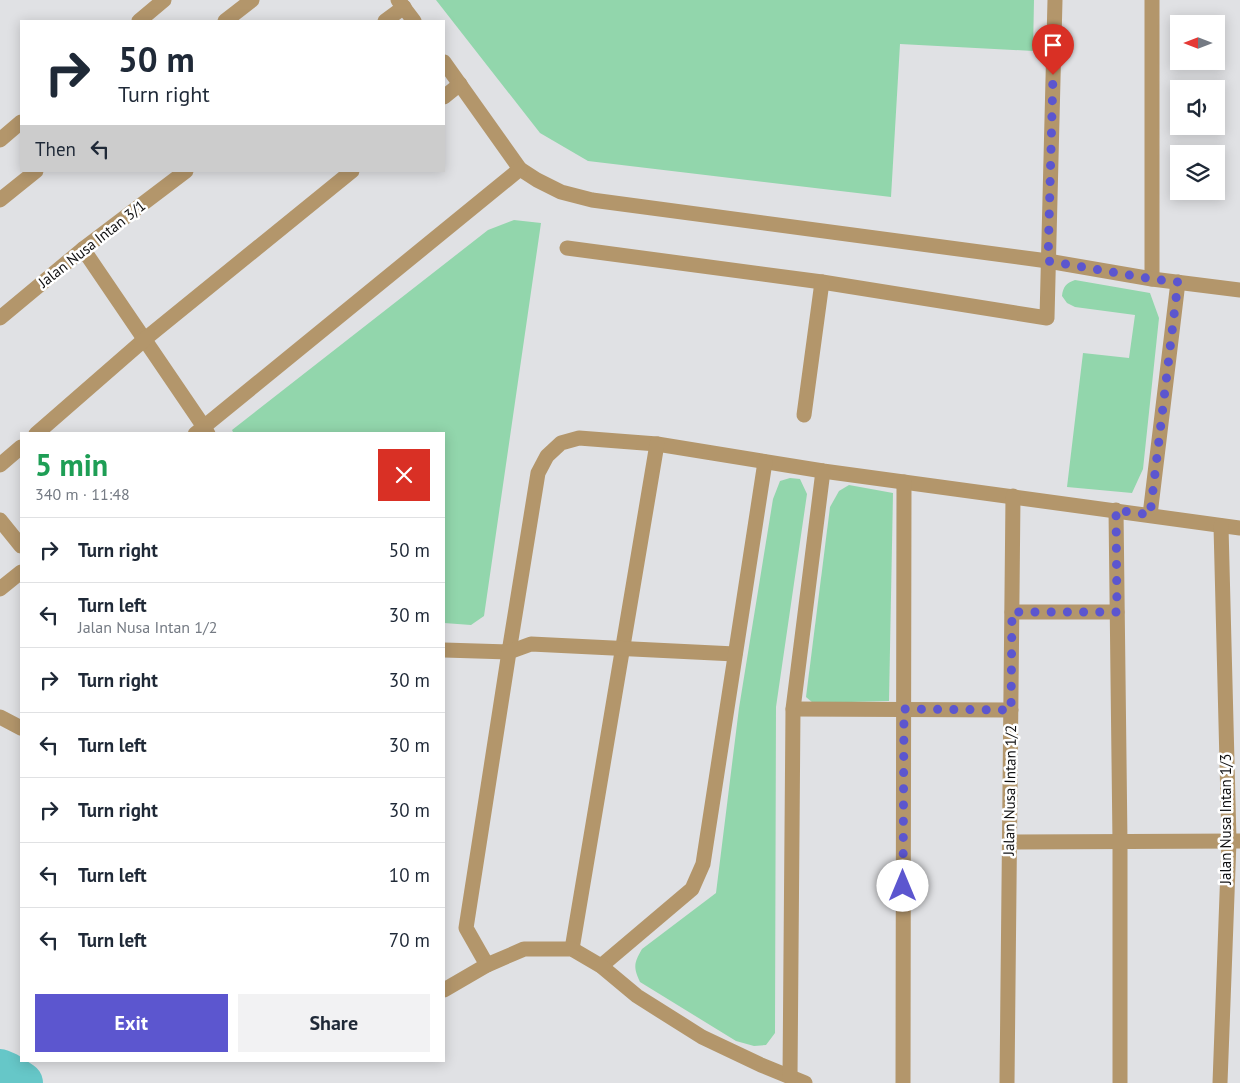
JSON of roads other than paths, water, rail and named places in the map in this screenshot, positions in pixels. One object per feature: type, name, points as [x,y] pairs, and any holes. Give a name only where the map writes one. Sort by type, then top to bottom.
[{"type":"street","points":[[140,20],[164,0]]},
{"type":"street","points":[[226,20],[252,0]]},
{"type":"street","points":[[567,248],[822,282],[1047,318],[1056,0]]},
{"type":"street","points":[[1152,0],[1152,279]]},
{"type":"street","points":[[386,20],[401,4],[413,20]]},
{"type":"street","points":[[445,63],[520,169],[561,192],[592,200],[1048,261],[1152,279],[1240,290]]},
{"type":"street","points":[[445,96],[460,84]]},
{"type":"street","points":[[0,140],[20,123]]},
{"type":"street","points":[[82,249],[145,339],[202,431],[520,169]]},
{"type":"street","points":[[0,200],[35,172]]},
{"type":"street","name":"Jalan Nusa Intan 3/1","points":[[0,318],[82,249],[185,172]]},
{"type":"street","points":[[38,432],[145,339],[351,172]]},
{"type":"street","points":[[804,415],[822,282]]},
{"type":"street","points":[[1150,515],[1178,282]]},
{"type":"street","points":[[487,965],[466,928],[538,473],[547,456],[561,443],[580,438],[657,444],[765,462],[1240,528]]},
{"type":"street","points":[[572,949],[657,444]]},
{"type":"street","points":[[0,466],[20,448]]},
{"type":"street","points":[[601,966],[692,889],[703,864],[765,462]]},
{"type":"street","points":[[790,1077],[793,709],[823,470]]},
{"type":"street","points":[[903,1083],[904,482]]},
{"type":"street","name":"Jalan Nusa Intan 1/2","points":[[1007,1083],[1013,496]]},
{"type":"street","points":[[1116,510],[1120,842],[1120,1083]]},
{"type":"street","points":[[0,520],[20,545]]},
{"type":"street","name":"Jalan Nusa Intan 1/3","points":[[1220,1083],[1234,841],[1221,526]]},
{"type":"street","points":[[0,589],[20,573]]},
{"type":"street","points":[[1012,612],[1117,612]]},
{"type":"street","points":[[445,650],[510,652],[531,644],[736,654]]},
{"type":"street","points":[[793,709],[1011,710]]},
{"type":"street","points":[[0,717],[20,727]]},
{"type":"street","points":[[1010,842],[1234,841]]},
{"type":"street","points":[[445,989],[487,965],[524,949],[572,949],[601,966],[637,996],[702,1037],[760,1065],[805,1083]]},
{"type":"waterway","points":[[0,1070],[22,1083]]}]
